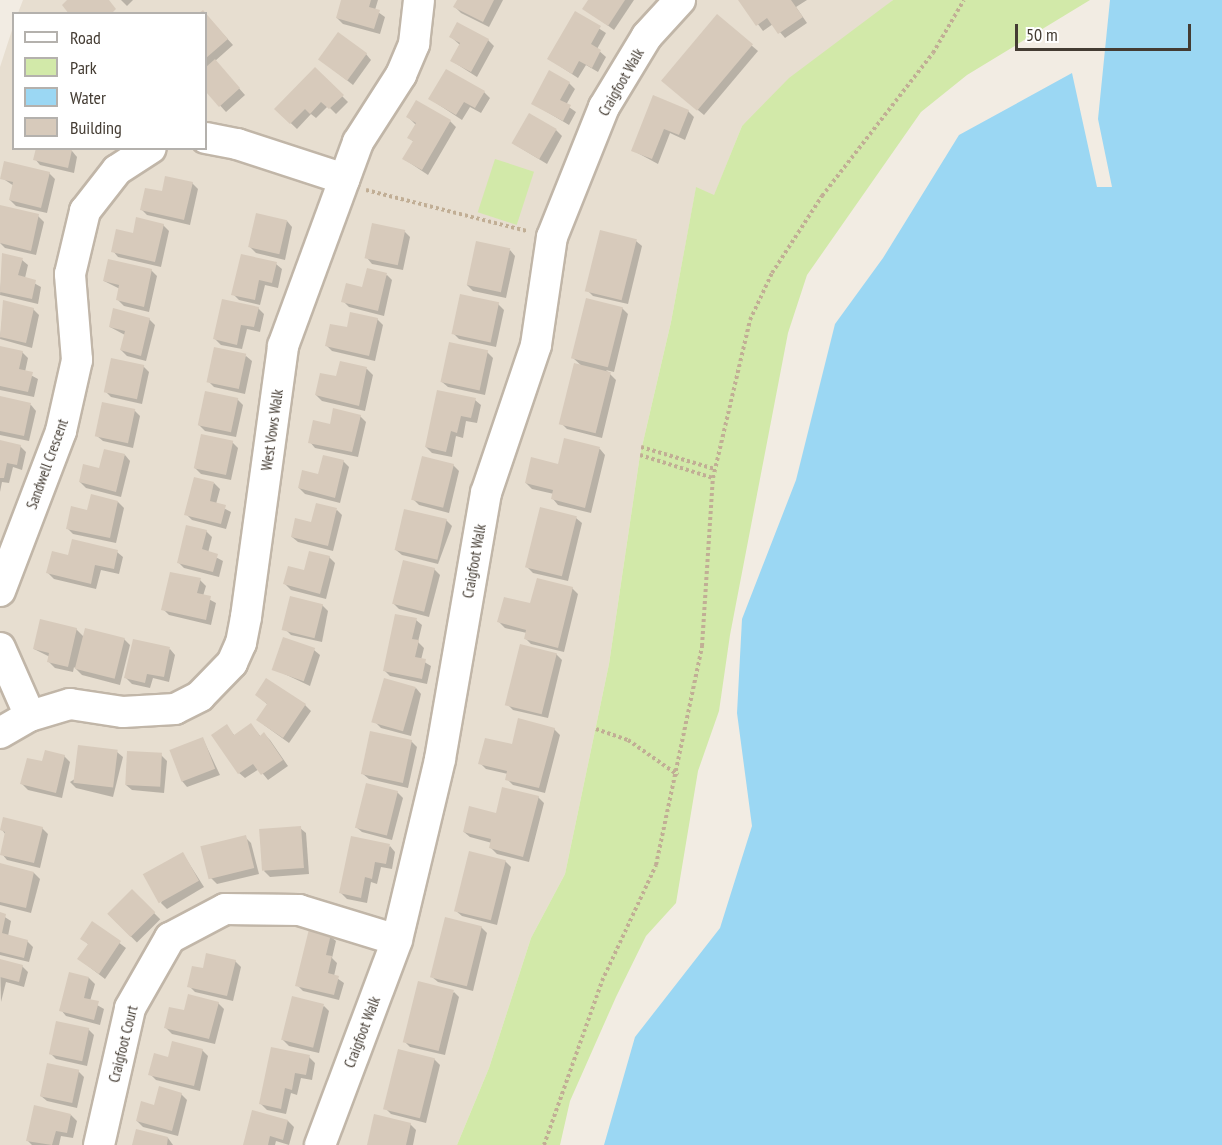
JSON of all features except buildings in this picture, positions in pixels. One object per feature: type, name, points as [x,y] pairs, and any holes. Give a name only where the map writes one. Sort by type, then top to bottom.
[{"type":"street","name":"West Vows Walk","points":[[0,733],[30,716],[70,704],[123,712],[175,709],[200,696],[232,663],[242,643],[283,346],[358,142],[400,75],[414,44],[419,0]]},
{"type":"street","name":"Craigfoot Walk","points":[[320,1145],[397,940],[440,759],[486,493],[536,345],[552,237],[604,107],[648,36],[681,0]]},
{"type":"street","points":[[207,138],[237,144],[344,179]]},
{"type":"street","name":"Sandwell Crescent","points":[[0,591],[61,430],[77,360],[70,274],[85,211],[117,170],[147,150]]},
{"type":"street","points":[[0,648],[30,716]]},
{"type":"street","name":"Craigfoot Court","points":[[99,1145],[130,1008],[140,984],[170,938],[225,909],[299,910],[397,940]]},
{"type":"path","points":[[544,1145],[602,981],[656,865],[678,775],[702,646],[713,478],[750,320],[772,273],[822,196],[933,53],[964,0]]},
{"type":"path","points":[[344,179],[360,189],[552,237]]},
{"type":"path","points":[[642,447],[715,469]]},
{"type":"path","points":[[640,455],[713,478]]},
{"type":"path","points":[[596,729],[628,740],[678,775]]},
{"type":"shaded area","points":[[23,0],[893,0],[742,126],[714,196],[696,188],[671,322],[640,455],[609,664],[565,874],[531,938],[489,1068],[457,1145],[0,1145],[0,67],[12,30],[12,150],[207,150],[207,12],[18,12]]},
{"type":"green space","points":[[893,0],[1090,0],[967,75],[921,112],[807,275],[788,333],[730,635],[719,711],[698,771],[676,903],[646,936],[616,997],[570,1101],[560,1145],[457,1145],[489,1068],[531,938],[565,874],[609,664],[640,455],[671,322],[696,187],[714,195],[742,126],[789,78]]},
{"type":"green space","points":[[495,159],[534,172],[517,225],[478,212]]},
{"type":"water","points":[[1110,0],[1222,0],[1222,1145],[604,1145],[635,1037],[720,928],[752,826],[737,713],[742,619],[796,480],[835,324],[883,258],[959,135],[1072,73],[1097,187],[1112,187],[1098,119]]}]
